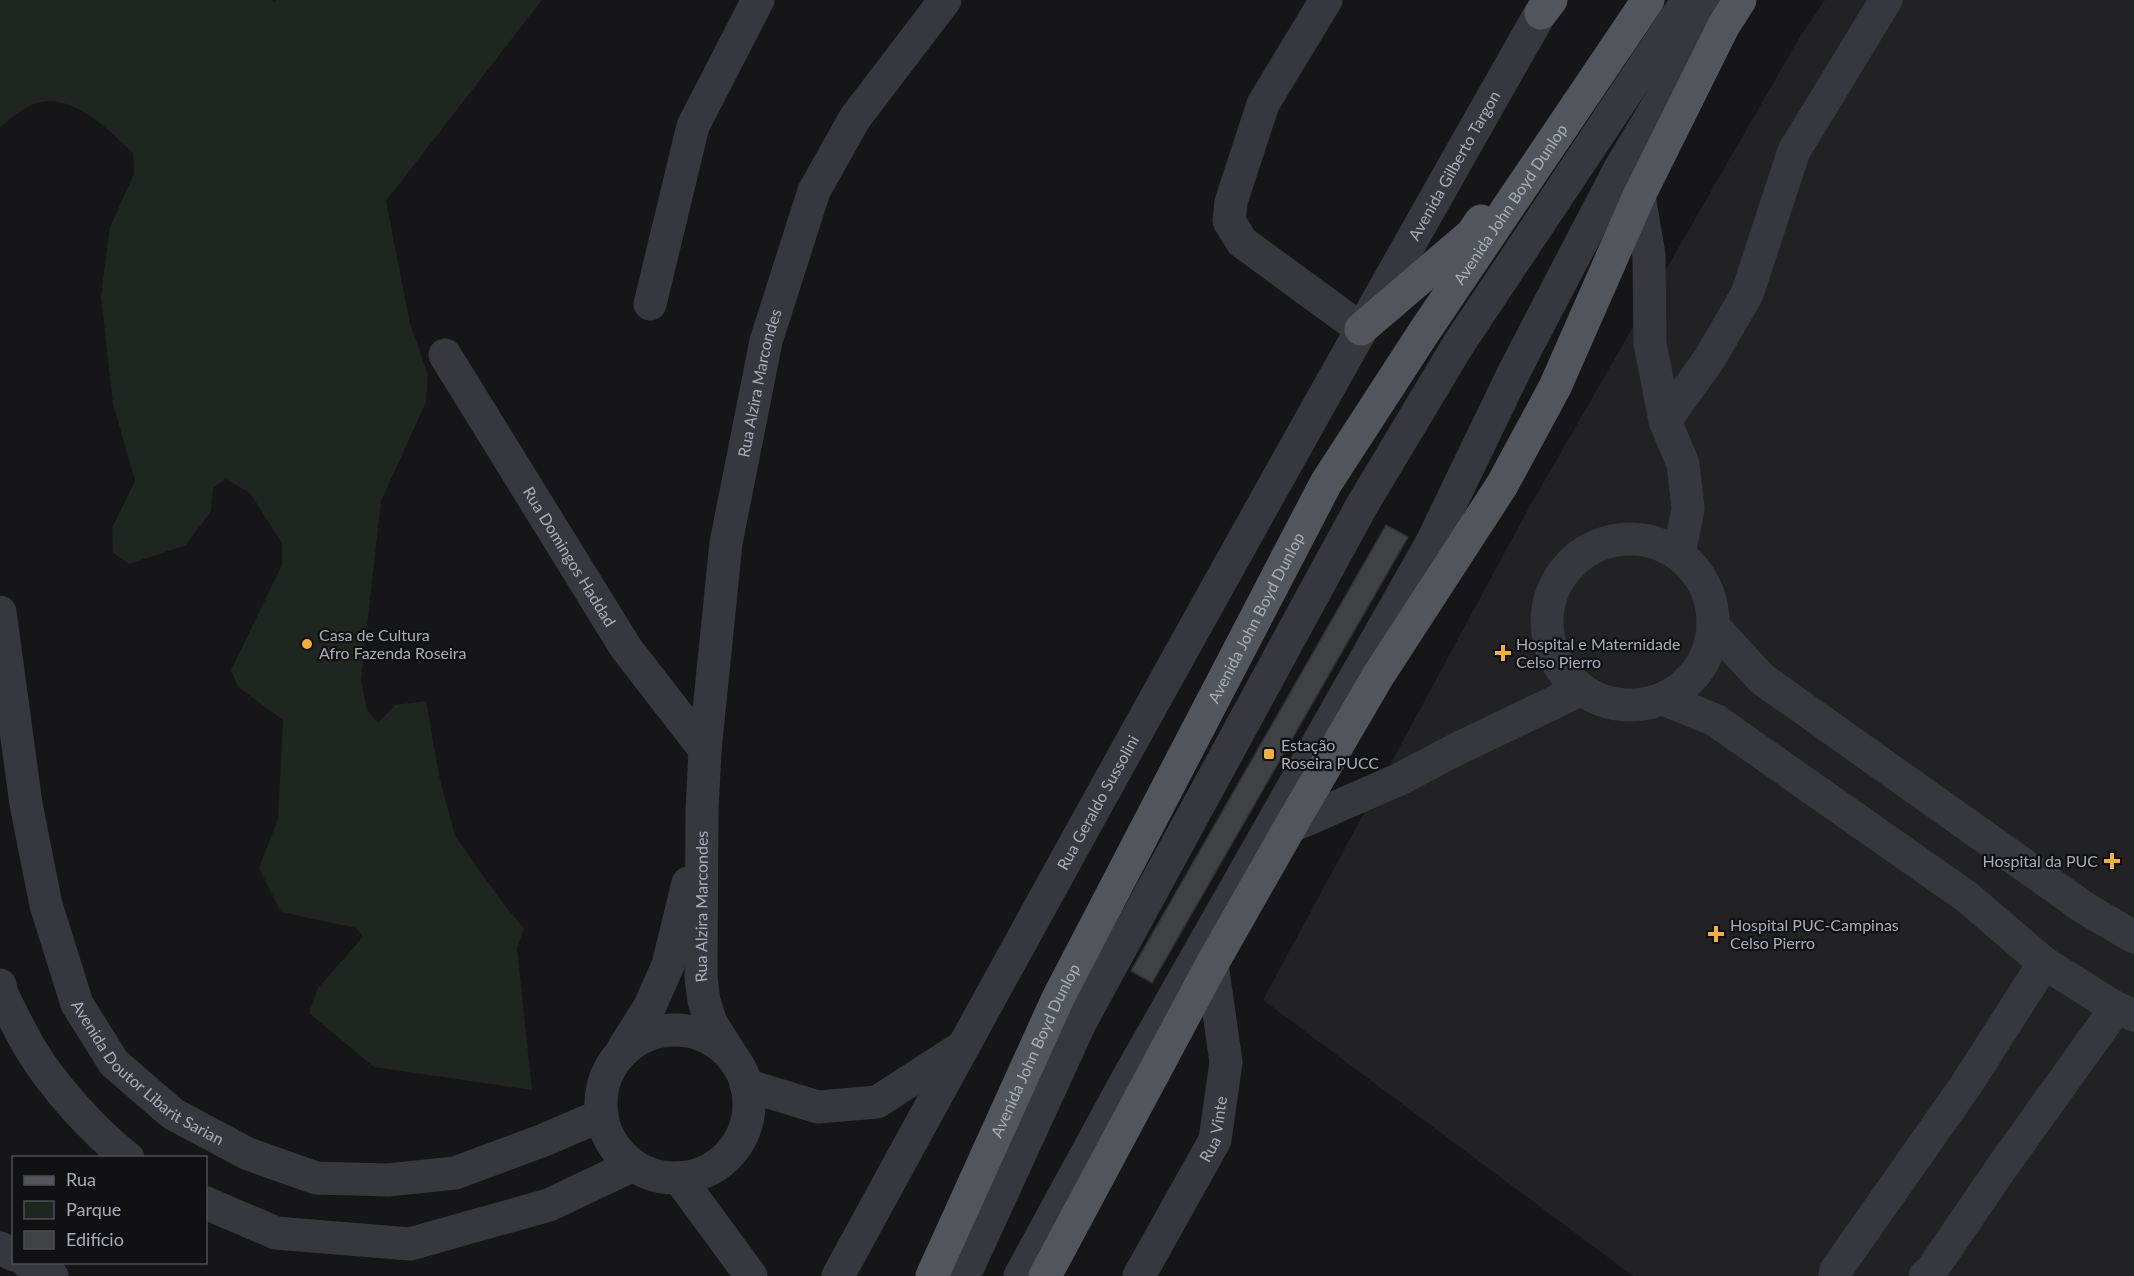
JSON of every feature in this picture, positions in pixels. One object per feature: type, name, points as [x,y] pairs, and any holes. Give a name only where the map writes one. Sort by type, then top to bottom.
[{"type":"main road","points":[[1361,329],[1472,234],[1623,0]]},
{"type":"main road","name":"Avenida John Boyd Dunlop","points":[[932,1276],[1058,998],[1326,483],[1424,332],[1648,0]]},
{"type":"main road","points":[[1045,1276],[1212,963],[1290,827],[1378,676],[1502,485],[1555,387],[1639,196],[1724,25],[1740,0]]},
{"type":"street","points":[[650,304],[693,126],[758,0]]},
{"type":"street","name":"Rua Alzira Marcondes","points":[[743,1076],[711,1023],[704,1001],[701,977],[702,811],[705,750],[726,543],[769,330],[814,191],[855,118],[945,0]]},
{"type":"street","points":[[1326,0],[1263,104],[1231,202],[1229,221],[1242,242],[1361,329]]},
{"type":"street","points":[[964,1276],[1080,1023],[1361,507],[1458,345],[1688,0]]},
{"type":"street","points":[[1020,1276],[1129,1076],[1431,544],[1515,370],[1619,170],[1721,0]]},
{"type":"street","points":[[1665,421],[1710,358],[1748,294],[1794,151],[1886,0]]},
{"type":"street","name":"Avenida Gilberto Targon","points":[[1361,329],[1547,4]]},
{"type":"street","points":[[1639,196],[1649,255],[1650,343],[1665,421],[1683,464],[1688,509],[1679,554]]},
{"type":"street","name":"Rua Geraldo Sussolini","points":[[838,1276],[1361,329]]},
{"type":"street","name":"Rua Domingos Haddad","points":[[445,355],[626,648],[705,750]]},
{"type":"street","points":[[1624,538],[1653,541],[1679,554],[1698,574],[1710,599],[1713,626],[1709,649],[1698,670],[1683,686],[1663,699],[1626,705],[1606,702],[1580,690],[1560,668],[1548,642],[1546,613],[1555,585],[1572,562],[1596,545],[1624,538]]},
{"type":"street","name":"Avenida Doutor Libarit Sarian","points":[[1,625],[26,804],[46,905],[77,1004],[114,1063],[173,1114],[248,1154],[316,1178],[388,1180],[455,1173],[544,1140],[602,1115]]},
{"type":"street","points":[[1713,626],[1762,680],[2086,909],[2134,937]]},
{"type":"street","points":[[1290,827],[1400,779],[1580,690]]},
{"type":"street","points":[[1663,699],[1715,720],[1967,897],[2044,963],[2125,1011],[2002,1167],[1931,1271],[1925,1276]]},
{"type":"street","name":"Rua Alzira Marcondes","points":[[617,1059],[650,1006],[668,965],[686,895],[702,811]]},
{"type":"street","name":"Rua Vinte","points":[[1139,1276],[1215,1140],[1226,1062],[1212,963]]},
{"type":"street","points":[[1835,1276],[1836,1270],[1966,1085],[2044,963]]},
{"type":"street","points":[[0,985],[2,994],[31,1049],[67,1098],[125,1156]]},
{"type":"street","points":[[681,1030],[704,1036],[724,1048],[743,1076],[749,1103],[747,1121],[740,1139],[729,1154],[714,1167],[698,1174],[679,1178],[655,1175],[633,1165],[618,1152],[607,1135],[602,1115],[602,1095],[607,1076],[617,1059],[635,1042],[657,1032],[681,1030]]},
{"type":"street","points":[[743,1076],[818,1107],[877,1102],[963,1047]]},
{"type":"street","points":[[207,1203],[276,1233],[410,1244],[549,1205],[633,1165]]},
{"type":"street","points":[[679,1178],[751,1276]]},
{"type":"street","points":[[29,1264],[52,1276]]},
{"type":"shaded area","points":[[1825,0],[2134,0],[2134,1276],[1633,1276],[1263,1000],[1526,513],[1798,40]]},
{"type":"green space","points":[[0,0],[272,0],[273,3],[277,0],[542,0],[386,201],[410,323],[428,375],[426,402],[381,501],[361,680],[367,710],[378,723],[395,705],[426,701],[440,780],[455,836],[505,906],[524,928],[517,948],[532,1090],[374,1067],[309,1013],[318,988],[363,937],[356,928],[281,912],[259,868],[278,819],[283,720],[238,687],[231,670],[282,565],[282,543],[250,493],[226,479],[213,488],[211,511],[186,545],[129,564],[113,553],[112,528],[135,481],[113,404],[101,296],[110,227],[134,174],[133,153],[100,123],[74,107],[60,102],[46,101],[31,105],[0,127]]},
{"type":"building","name":"Estação Roseira PUCC","points":[[1386,525],[1408,537],[1152,983],[1131,971]]},
{"type":"place","name":"Casa de Cultura Afro Fazenda Roseira","points":[[307,644]]},
{"type":"place","name":"Hospital e Maternidade Celso Pierro","points":[[1503,653]]},
{"type":"place","name":"Estação Roseira PUCC","points":[[1269,754]]},
{"type":"place","name":"Hospital da PUC","points":[[2112,861]]},
{"type":"place","name":"Hospital PUC-Campinas Celso Pierro","points":[[1716,934]]}]
